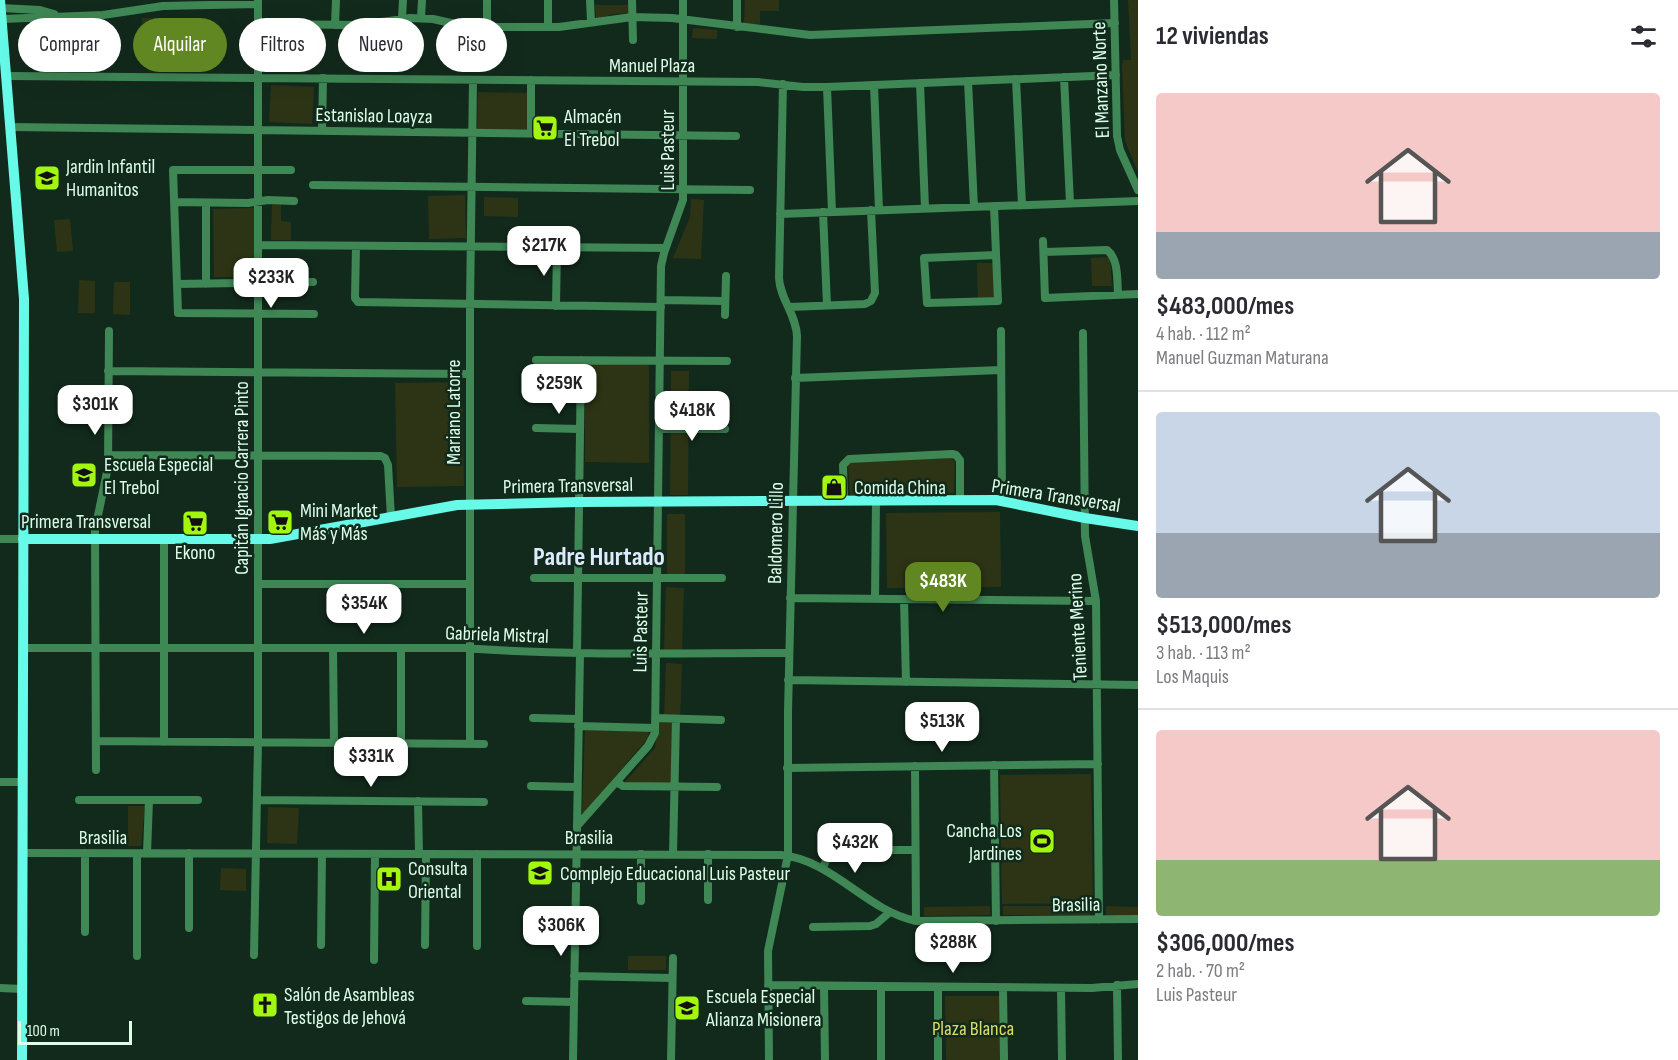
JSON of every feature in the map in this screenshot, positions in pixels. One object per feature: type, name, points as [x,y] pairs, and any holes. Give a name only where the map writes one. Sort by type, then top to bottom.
[{"type":"main road","points":[[1,9],[24,282],[22,1060]]},
{"type":"main road","name":"Primera Transversal","points":[[24,539],[257,540],[470,504],[579,502],[1002,501],[1085,519],[1138,526]]},
{"type":"street","points":[[326,25],[336,25],[336,0]]},
{"type":"street","points":[[402,0],[402,18]]},
{"type":"street","points":[[422,0],[422,18]]},
{"type":"street","points":[[487,0],[487,18]]},
{"type":"street","points":[[548,0],[548,27]]},
{"type":"street","points":[[590,0],[591,22]]},
{"type":"street","points":[[632,0],[633,40]]},
{"type":"street","name":"Luis Pasteur","points":[[577,826],[651,742],[655,723],[662,262],[665,248],[681,208],[683,189],[683,0]]},
{"type":"street","points":[[737,0],[737,27]]},
{"type":"street","name":"El Manzano Norte","points":[[1114,0],[1118,141],[1138,190]]},
{"type":"street","points":[[1,9],[40,18],[57,15],[103,15],[155,3],[258,2]]},
{"type":"street","name":"Capitán Ignacio Carrera Pinto","points":[[258,2],[258,18]]},
{"type":"street","points":[[507,27],[548,27],[632,17],[810,35],[1115,22]]},
{"type":"street","name":"Capitán Ignacio Carrera Pinto","points":[[254,955],[258,800],[258,72]]},
{"type":"street","name":"Manuel Plaza","points":[[7,76],[683,82],[827,87],[1116,75]]},
{"type":"street","points":[[1064,77],[1070,203]]},
{"type":"street","points":[[322,131],[323,78]]},
{"type":"street","points":[[1016,79],[1022,205]]},
{"type":"street","name":"Mariano Latorre","points":[[470,744],[470,305],[473,80]]},
{"type":"street","points":[[531,80],[531,133]]},
{"type":"street","points":[[968,81],[974,207]]},
{"type":"street","points":[[920,83],[925,208]]},
{"type":"street","name":"Baldomero Lillo","points":[[769,1060],[770,940],[788,855],[788,680],[797,328],[779,283],[783,84]]},
{"type":"street","points":[[790,307],[865,304],[873,298],[875,293],[874,85]]},
{"type":"street","points":[[827,87],[827,306]]},
{"type":"street","name":"Estanislao Loayza","points":[[10,127],[736,136]]},
{"type":"street","points":[[291,170],[173,170],[178,313],[314,314]]},
{"type":"street","points":[[313,185],[750,190]]},
{"type":"street","points":[[174,202],[294,201]]},
{"type":"street","points":[[780,214],[1138,201]]},
{"type":"street","points":[[206,202],[206,284]]},
{"type":"street","points":[[994,206],[998,301],[927,303],[924,258],[996,255]]},
{"type":"street","points":[[1044,241],[1045,298],[1138,294]]},
{"type":"street","points":[[258,245],[665,248]]},
{"type":"street","points":[[356,246],[355,298],[358,302],[556,306],[725,302]]},
{"type":"street","points":[[556,306],[557,248]]},
{"type":"street","points":[[1044,252],[1107,250],[1115,260],[1118,295]]},
{"type":"street","points":[[725,315],[726,276]]},
{"type":"street","points":[[177,284],[313,282]]},
{"type":"street","points":[[96,770],[94,539],[95,523],[107,473],[109,331]]},
{"type":"street","points":[[1001,331],[1002,501]]},
{"type":"street","name":"Teniente Merino","points":[[1083,333],[1086,548],[1096,602],[1099,920]]},
{"type":"street","points":[[536,360],[727,361]]},
{"type":"street","points":[[573,1060],[581,360]]},
{"type":"street","points":[[795,378],[1001,370]]},
{"type":"street","points":[[108,371],[470,374]]},
{"type":"street","points":[[536,428],[580,429]]},
{"type":"street","points":[[659,429],[726,429]]},
{"type":"street","points":[[844,501],[843,465],[849,459],[952,454],[960,460],[960,500]]},
{"type":"street","points":[[108,455],[383,457],[388,465],[391,517]]},
{"type":"street","points":[[875,599],[876,500]]},
{"type":"street","name":"Primera Transversal","points":[[0,539],[24,539]]},
{"type":"street","points":[[164,539],[164,742]]},
{"type":"street","points":[[534,578],[722,578]]},
{"type":"street","points":[[258,584],[470,584]]},
{"type":"street","points":[[790,598],[1096,602]]},
{"type":"street","points":[[904,599],[906,682]]},
{"type":"street","name":"Gabriela Mistral","points":[[23,648],[401,648],[505,652],[789,654]]},
{"type":"street","points":[[333,648],[334,742]]},
{"type":"street","points":[[400,743],[401,648]]},
{"type":"street","points":[[788,680],[1138,685]]},
{"type":"street","points":[[533,718],[578,723],[655,723],[676,719],[721,720]]},
{"type":"street","points":[[674,854],[676,719]]},
{"type":"street","points":[[96,741],[483,744]]},
{"type":"street","points":[[787,768],[1098,764]]},
{"type":"street","points":[[994,765],[996,921]]},
{"type":"street","points":[[915,766],[916,921]]},
{"type":"street","points":[[0,782],[23,782]]},
{"type":"street","points":[[616,782],[623,786],[717,788]]},
{"type":"street","points":[[531,786],[577,787]]},
{"type":"street","points":[[79,800],[198,800]]},
{"type":"street","points":[[147,854],[149,800]]},
{"type":"street","points":[[258,800],[484,802]]},
{"type":"street","points":[[418,801],[425,945]]},
{"type":"street","points":[[823,868],[830,853],[836,850],[915,850]]},
{"type":"street","name":"Brasilia","points":[[23,853],[788,855],[823,868],[870,901],[890,912],[916,921],[1138,920]]},
{"type":"street","points":[[85,854],[85,932]]},
{"type":"street","points":[[137,854],[137,956]]},
{"type":"street","points":[[189,854],[189,928]]},
{"type":"street","points":[[321,945],[322,854]]},
{"type":"street","points":[[374,960],[375,854]]},
{"type":"street","points":[[477,854],[477,946]]},
{"type":"street","points":[[641,854],[641,901]]},
{"type":"street","points":[[708,854],[708,900]]},
{"type":"street","points":[[813,927],[870,926],[876,924],[890,912]]},
{"type":"street","points":[[530,930],[575,930]]},
{"type":"street","points":[[671,1060],[673,958]]},
{"type":"street","points":[[574,976],[672,978]]},
{"type":"street","points":[[768,985],[1097,988],[1138,984]]},
{"type":"street","points":[[1117,985],[1118,1060]]},
{"type":"street","points":[[824,986],[825,1060]]},
{"type":"street","points":[[881,986],[881,1060]]},
{"type":"street","points":[[938,987],[938,1060]]},
{"type":"street","points":[[1003,987],[1004,1060]]},
{"type":"street","points":[[0,988],[22,989]]},
{"type":"street","points":[[1061,988],[1062,1060]]},
{"type":"street","points":[[526,1001],[574,1002]]},
{"type":"green space","points":[[745,0],[779,0],[779,11],[760,11],[760,24],[744,24]]},
{"type":"green space","points":[[1128,0],[1138,0],[1138,172],[1125,141],[1122,64],[1123,60],[1131,60]]},
{"type":"green space","points":[[595,5],[629,5],[630,13],[613,14],[596,19]]},
{"type":"green space","points":[[693,28],[717,30],[717,39],[692,38]]},
{"type":"green space","points":[[271,85],[314,87],[312,124],[269,122]]},
{"type":"green space","points":[[478,92],[529,93],[528,129],[477,129]]},
{"type":"green space","points":[[465,195],[466,238],[429,239],[428,196]]},
{"type":"green space","points":[[484,197],[518,198],[518,217],[484,216]]},
{"type":"green space","points":[[691,199],[704,200],[701,259],[673,258],[690,217]]},
{"type":"green space","points":[[272,204],[281,204],[281,221],[291,222],[291,240],[271,240]]},
{"type":"green space","points":[[254,208],[255,277],[214,277],[213,209]]},
{"type":"green space","points":[[70,219],[73,251],[57,252],[54,220]]},
{"type":"green space","points":[[1110,257],[1112,286],[1092,286],[1091,258]]},
{"type":"green space","points":[[977,263],[995,263],[996,297],[978,298]]},
{"type":"green space","points":[[79,280],[95,281],[95,313],[78,313]]},
{"type":"green space","points":[[114,282],[130,282],[130,315],[113,314]]},
{"type":"green space","points":[[585,364],[649,365],[649,463],[585,462]]},
{"type":"green space","points":[[671,371],[689,371],[688,495],[670,495]]},
{"type":"green space","points":[[462,382],[464,486],[397,487],[395,383]]},
{"type":"green space","points":[[951,458],[955,461],[954,493],[850,495],[848,465],[853,461]]},
{"type":"green space","points":[[1000,512],[1001,587],[887,588],[886,513]]},
{"type":"green space","points":[[667,514],[685,514],[685,575],[667,575]]},
{"type":"green space","points":[[666,587],[684,588],[682,651],[664,650]]},
{"type":"green space","points":[[666,663],[682,664],[680,720],[664,720]]},
{"type":"green space","points":[[659,721],[673,721],[671,783],[624,783],[655,748]]},
{"type":"green space","points":[[585,729],[649,730],[648,738],[582,813]]},
{"type":"green space","name":"Cancha Los Jardines","points":[[1091,774],[1093,903],[1002,904],[1000,775]]},
{"type":"green space","points":[[128,806],[145,806],[141,846],[128,846]]},
{"type":"green space","points":[[268,807],[299,808],[297,844],[267,843]]},
{"type":"green space","points":[[221,868],[246,869],[246,891],[220,890]]},
{"type":"green space","points":[[990,906],[990,915],[924,916],[924,907]]},
{"type":"green space","points":[[1003,906],[1090,906],[1090,915],[1003,915]]},
{"type":"green space","points":[[1106,906],[1138,907],[1138,915],[1106,915]]},
{"type":"green space","points":[[628,956],[666,956],[666,970],[628,970]]},
{"type":"green space","name":"Plaza Blanca","points":[[945,996],[1001,996],[1001,1060],[946,1060]]},
{"type":"place","name":"Almacén El Trebol","points":[[545,128]]},
{"type":"place","name":"Jardin Infantil Humanitos","points":[[47,178]]},
{"type":"place","name":"Escuela Especial El Trebol","points":[[84,475]]},
{"type":"place","name":"Comida China","points":[[834,487]]},
{"type":"place","name":"Mini Market Más y Más","points":[[280,522]]},
{"type":"place","name":"Ekono","points":[[195,523]]},
{"type":"place","name":"Cancha Los Jardines","points":[[1042,841]]},
{"type":"place","name":"Complejo Educacional Luis Pasteur","points":[[540,873]]},
{"type":"place","name":"Consulta Oriental","points":[[389,879]]},
{"type":"place","name":"Salón de Asambleas Testigos de Jehová","points":[[265,1005]]},
{"type":"place","name":"Escuela Especial Alianza Misionera","points":[[687,1008]]},
{"type":"district","name":"Padre Hurtado","points":[[599,556]]}]
